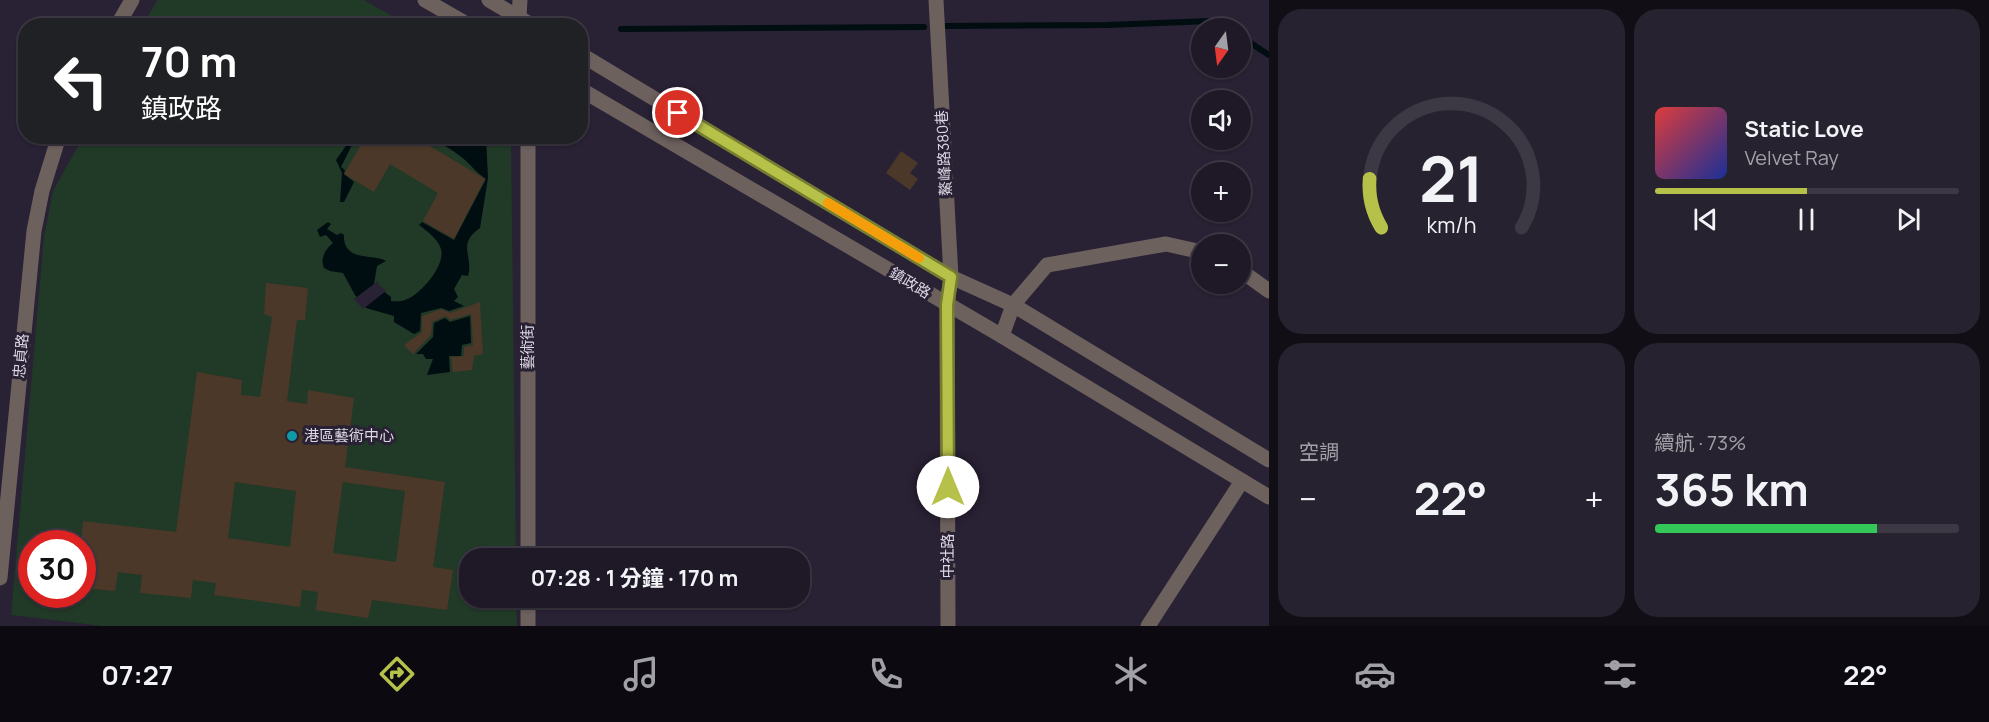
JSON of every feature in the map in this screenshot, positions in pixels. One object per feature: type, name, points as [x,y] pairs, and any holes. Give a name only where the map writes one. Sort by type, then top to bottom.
[{"type":"street","points":[[122,18],[132,0]]},
{"type":"street","points":[[425,0],[456,18]]},
{"type":"street","points":[[489,0],[516,18]]},
{"type":"street","points":[[520,0],[520,18]]},
{"type":"street","name":"鰲峰路380巷","points":[[936,0],[951,277],[947,305]]},
{"type":"street","name":"鎮政路","points":[[588,59],[951,277],[1012,305],[1269,460]]},
{"type":"street","name":"鎮政路","points":[[588,94],[1002,336],[1269,497]]},
{"type":"street","name":"忠貞路","points":[[0,578],[34,231],[42,191],[57,144]]},
{"type":"street","name":"藝術街","points":[[528,144],[528,548]]},
{"type":"street","points":[[1002,336],[1012,305],[1047,265],[1166,244],[1191,250]]},
{"type":"street","points":[[1251,278],[1269,291]]},
{"type":"street","name":"中社路","points":[[947,305],[948,626]]},
{"type":"street","points":[[1148,626],[1242,481]]},
{"type":"street","points":[[528,608],[528,626]]},
{"type":"green space","points":[[157,0],[364,0],[396,18],[147,18]]},
{"type":"green space","points":[[79,144],[511,144],[516,548],[459,548],[459,608],[516,608],[517,626],[102,626],[11,615],[18,535],[18,608],[96,608],[96,530],[18,530],[44,236],[53,191]]},
{"type":"shaded area","points":[[347,144],[352,144],[341,167],[345,170],[344,174],[354,182],[344,202],[340,202],[342,173],[336,160]]},
{"type":"shaded area","points":[[442,144],[486,144],[488,178],[480,228],[473,234],[467,245],[468,276],[462,275],[454,289],[458,297],[454,301],[464,306],[449,311],[441,308],[421,313],[420,331],[414,334],[394,322],[394,316],[366,308],[355,295],[343,273],[324,268],[324,254],[333,243],[326,235],[320,237],[317,230],[328,222],[331,224],[327,229],[337,235],[341,233],[344,235],[348,250],[386,261],[377,266],[374,284],[391,297],[391,301],[403,301],[424,287],[435,272],[441,256],[441,249],[437,242],[419,225],[422,222],[454,240],[486,179],[464,159]]},
{"type":"shaded area","points":[[470,316],[471,343],[462,345],[461,356],[449,356],[450,372],[427,375],[433,359],[426,359],[423,354],[416,354],[433,337],[434,323],[445,318],[450,322]]},
{"type":"pier","points":[[378,281],[378,284],[386,291],[363,309],[354,299]]},
{"type":"building","points":[[361,144],[426,144],[485,179],[454,239],[423,221],[438,193],[390,164],[374,192],[344,174]]},
{"type":"building","points":[[901,151],[918,163],[910,173],[918,179],[910,190],[886,173]]},
{"type":"building","points":[[266,283],[308,288],[305,320],[297,320],[287,401],[307,404],[308,390],[354,398],[345,467],[445,482],[433,567],[453,570],[447,610],[372,600],[368,618],[316,610],[318,592],[302,590],[300,607],[214,595],[216,583],[193,580],[191,598],[140,593],[142,575],[118,572],[115,591],[96,589],[96,530],[82,530],[83,521],[176,532],[197,372],[242,380],[241,395],[260,397],[272,317],[264,314]],"holes":[[[235,482],[296,491],[290,547],[228,538]],[[343,482],[405,491],[396,562],[333,553]]]},
{"type":"building","points":[[480,302],[483,354],[474,356],[472,370],[453,372],[451,357],[464,356],[464,347],[473,345],[471,314],[450,320],[446,316],[432,322],[431,335],[413,354],[404,345],[422,332],[422,316],[442,309],[450,313]]},
{"type":"waterway","points":[[946,26],[1191,22]]},
{"type":"waterway","points":[[621,29],[924,27]]},
{"type":"waterway","points":[[1251,43],[1269,55]]},
{"type":"slow traffic","points":[[828,203],[919,258]]},
{"type":"place","name":"港區藝術中心","points":[[292,436]]},
{"type":"route","points":[[678,113],[951,277],[947,305],[948,487]]}]
